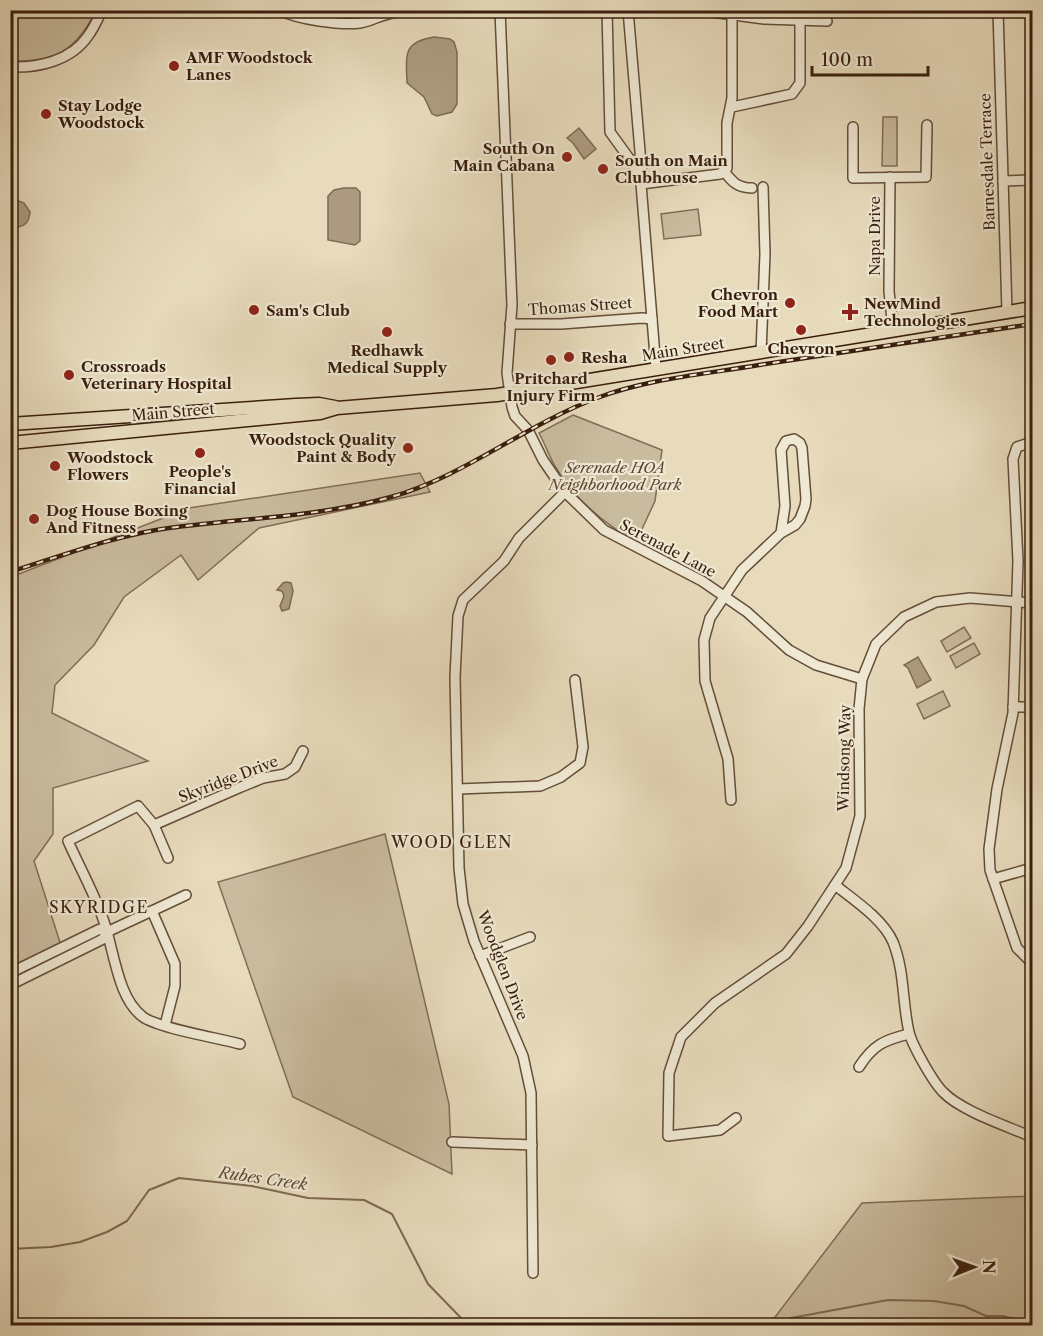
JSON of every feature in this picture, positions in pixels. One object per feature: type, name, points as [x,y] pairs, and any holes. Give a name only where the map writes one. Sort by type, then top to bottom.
[{"type":"main road","name":"Main Street","points":[[10,442],[320,413],[336,408],[487,396],[1032,308]]},
{"type":"main road","name":"Main Street","points":[[10,424],[319,404],[336,408]]},
{"type":"street","points":[[10,67],[27,68],[49,64],[68,54],[87,38],[102,10]]},
{"type":"street","points":[[280,10],[291,15],[344,23],[362,22],[382,13],[421,10]]},
{"type":"street","name":"Serenade Lane","points":[[500,10],[512,304],[507,365],[515,416],[528,430],[543,460],[565,492],[604,530],[690,574],[724,595],[747,612],[789,650],[816,664],[862,679]]},
{"type":"street","points":[[607,10],[610,132],[631,161],[641,182]]},
{"type":"street","points":[[628,10],[656,368]]},
{"type":"street","points":[[697,10],[764,19],[827,21]]},
{"type":"street","name":"Barnesdale Terrace","points":[[998,10],[1007,312]]},
{"type":"street","points":[[641,182],[720,174],[724,171],[728,162],[727,123],[732,106],[732,13]]},
{"type":"street","points":[[732,106],[792,94],[800,83],[800,20]]},
{"type":"street","points":[[853,127],[853,178],[926,177],[927,125]]},
{"type":"street","points":[[724,171],[740,187],[752,188]]},
{"type":"street","name":"Napa Drive","points":[[890,177],[889,291],[893,330]]},
{"type":"street","points":[[1003,181],[1032,180]]},
{"type":"street","points":[[761,353],[765,255],[763,187]]},
{"type":"street","name":"Thomas Street","points":[[510,324],[652,319]]},
{"type":"street","points":[[731,800],[728,759],[708,694],[703,668],[706,629],[724,595],[752,559],[800,519],[805,506],[802,448],[800,443],[794,439],[786,441],[781,450],[785,506],[781,533]]},
{"type":"street","points":[[1032,442],[1017,447],[1012,459],[1018,561],[1013,707],[997,789],[990,849],[990,870],[1017,948],[1032,963]]},
{"type":"street","name":"Woodglen Drive","points":[[533,1273],[531,1094],[523,1056],[480,956],[462,895],[459,868],[456,677],[458,616],[463,600],[504,561],[519,538],[565,492]]},
{"type":"street","name":"Windsong Way","points":[[736,1118],[720,1130],[668,1136],[669,1073],[681,1037],[715,1003],[786,954],[808,926],[846,868],[860,816],[859,709],[862,679],[876,644],[904,617],[936,602],[970,598],[1032,603]]},
{"type":"street","points":[[458,789],[540,786],[561,777],[580,763],[583,747],[575,680]]},
{"type":"street","points":[[1013,707],[1032,707]]},
{"type":"street","name":"Skyridge Drive","points":[[154,825],[256,781],[285,774],[295,767],[303,751]]},
{"type":"street","points":[[168,858],[154,825],[138,806],[68,841],[102,916],[126,995],[135,1010],[144,1018],[165,1025],[240,1044]]},
{"type":"street","points":[[993,879],[1032,868]]},
{"type":"street","points":[[835,885],[870,912],[892,940],[902,970],[909,1034],[924,1065],[943,1092],[974,1112],[1032,1137]]},
{"type":"street","points":[[10,985],[103,939],[107,932],[186,895]]},
{"type":"street","points":[[152,911],[175,964],[175,986],[165,1025]]},
{"type":"street","points":[[10,973],[100,929],[107,932]]},
{"type":"street","points":[[480,956],[530,937]]},
{"type":"street","points":[[859,1067],[870,1050],[894,1038],[909,1034]]},
{"type":"street","points":[[452,1142],[532,1145]]},
{"type":"green space","points":[[11,11],[96,11],[80,36],[62,51],[40,59],[11,61]]},
{"type":"green space","points":[[883,117],[897,117],[897,166],[882,166]]},
{"type":"green space","points":[[698,209],[701,235],[664,239],[661,214]]},
{"type":"green space","name":"Serenade HOA Neighborhood Park","points":[[573,415],[662,450],[655,501],[636,542],[602,519],[581,500],[563,478],[551,458],[539,433]]},
{"type":"green space","points":[[420,473],[430,492],[259,528],[198,580],[181,555],[124,597],[94,645],[55,685],[52,713],[148,761],[53,788],[53,834],[34,861],[65,958],[11,978],[11,577],[189,508]]},
{"type":"green space","points":[[964,627],[971,638],[947,652],[941,641]]},
{"type":"green space","points":[[974,643],[980,654],[956,668],[950,656]]},
{"type":"green space","points":[[943,691],[950,706],[924,719],[917,704]]},
{"type":"green space","points":[[385,834],[449,1104],[452,1174],[293,1097],[218,882]]},
{"type":"green space","points":[[1032,1196],[1032,1325],[769,1325],[862,1203]]},
{"type":"shaded area","points":[[434,37],[450,39],[454,42],[457,52],[457,104],[452,112],[437,116],[432,114],[424,97],[407,83],[408,51],[417,42]]},
{"type":"shaded area","points":[[579,128],[596,149],[584,159],[567,138]]},
{"type":"shaded area","points":[[356,188],[360,192],[360,241],[355,245],[328,240],[328,196],[334,190]]},
{"type":"shaded area","points":[[11,198],[24,203],[30,212],[28,220],[22,226],[11,227]]},
{"type":"shaded area","points":[[286,582],[291,583],[293,591],[289,609],[282,611],[280,606],[284,596],[282,591],[277,590]]},
{"type":"shaded area","points":[[918,657],[931,680],[917,688],[908,668],[904,665]]},
{"type":"waterway","name":"Rubes Creek","points":[[10,1249],[51,1247],[80,1242],[107,1232],[127,1221],[149,1190],[179,1178],[252,1186],[308,1198],[364,1200],[392,1214],[428,1284],[462,1319],[474,1326]]},
{"type":"waterway","name":"Rubes Creek","points":[[771,1326],[791,1318],[888,1300],[934,1301],[964,1306],[986,1316],[1003,1316],[1032,1323]]},
{"type":"railway","points":[[10,572],[149,531],[308,513],[391,497],[418,488],[470,464],[571,409],[616,391],[636,386],[697,374],[1032,324]]},
{"type":"place","name":"AMF Woodstock Lanes","points":[[174,66]]},
{"type":"place","name":"Stay Lodge Woodstock","points":[[46,114]]},
{"type":"place","name":"South On Main Cabana","points":[[567,157]]},
{"type":"place","name":"South on Main Clubhouse","points":[[603,169]]},
{"type":"place","name":"Chevron Food Mart","points":[[790,303]]},
{"type":"place","name":"Sam's Club","points":[[254,310]]},
{"type":"place","name":"NewMind Technologies","points":[[850,312]]},
{"type":"place","name":"Chevron","points":[[801,330]]},
{"type":"place","name":"Redhawk Medical Supply","points":[[387,332]]},
{"type":"place","name":"Resha","points":[[569,357]]},
{"type":"place","name":"Pritchard Injury Firm","points":[[551,360]]},
{"type":"place","name":"Crossroads Veterinary Hospital","points":[[69,375]]},
{"type":"place","name":"Woodstock Quality Paint & Body","points":[[408,448]]},
{"type":"place","name":"People's Financial","points":[[200,453]]},
{"type":"place","name":"Woodstock Flowers","points":[[55,466]]},
{"type":"place","name":"Dog House Boxing And Fitness","points":[[34,519]]},
{"type":"district","name":"WOOD GLEN","points":[[452,842]]},
{"type":"district","name":"SKYRIDGE","points":[[99,907]]}]
